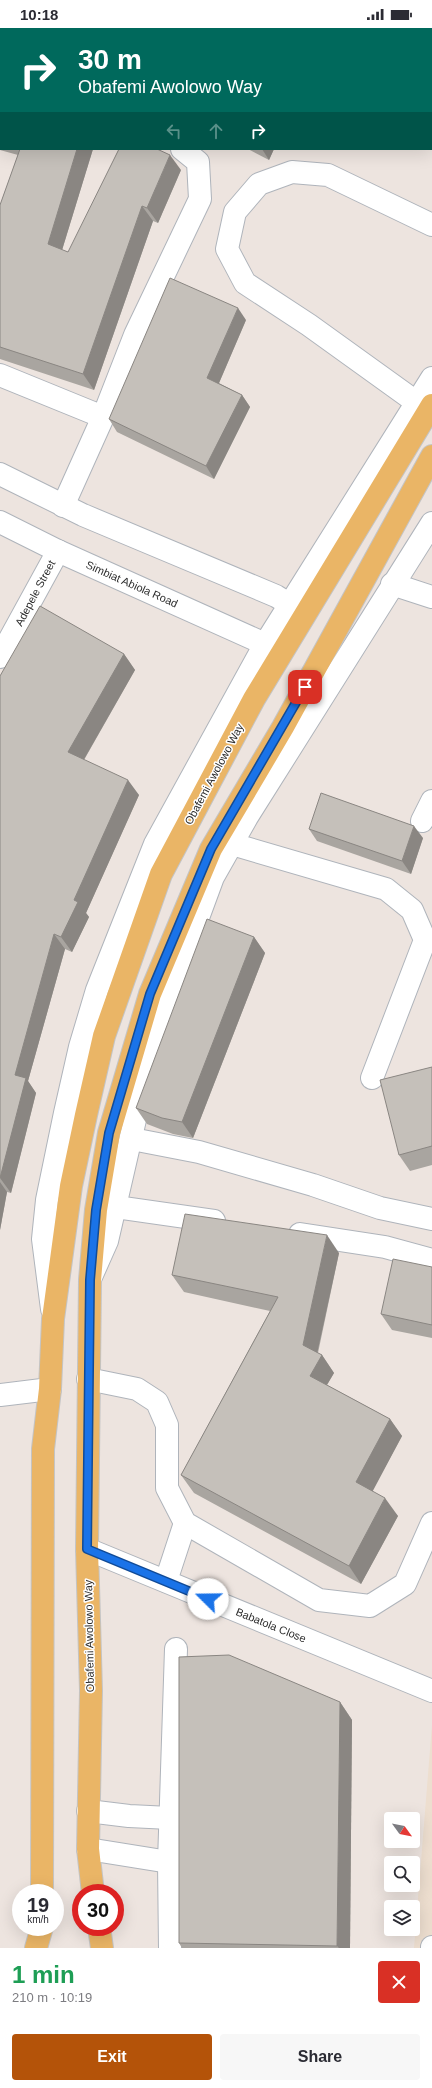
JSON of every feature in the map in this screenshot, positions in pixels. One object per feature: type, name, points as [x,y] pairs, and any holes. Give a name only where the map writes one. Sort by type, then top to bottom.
[{"type":"main road","name":"Obafemi Awolowo Way","points":[[50,1389],[53,1319],[72,1186],[86,1116],[104,1036],[161,874],[254,699],[398,459],[424,403]]},
{"type":"main road","name":"Obafemi Awolowo Way","points":[[92,1884],[88,1849],[91,1691],[87,1549],[90,1280],[96,1210],[101,1172],[109,1133],[150,994],[211,849],[282,727],[427,464]]},
{"type":"main road","points":[[42,1884],[43,1449],[50,1389]]},
{"type":"main road","points":[[36,1948],[39,1936]]},
{"type":"main road","points":[[42,1936],[43,1948]]},
{"type":"main road","points":[[92,1948],[93,1936]]},
{"type":"main road","points":[[100,1936],[102,1948]]},
{"type":"street","points":[[63,506],[103,417],[135,335],[200,199],[198,162],[183,150]]},
{"type":"street","points":[[424,403],[309,324],[245,283],[227,249],[235,212],[254,189],[259,184],[292,172],[328,175],[432,225]]},
{"type":"street","points":[[0,375],[103,417]]},
{"type":"street","points":[[53,1319],[43,1239],[47,1200],[80,1047],[97,990],[155,844],[265,644],[289,604],[424,403],[432,378]]},
{"type":"street","points":[[0,474],[63,506],[276,596],[289,604]]},
{"type":"street","name":"Simbiat Abiola Road","points":[[0,522],[58,551],[265,644]]},
{"type":"street","points":[[90,1280],[107,1241],[116,1207],[154,1038],[213,877],[392,584],[432,523]]},
{"type":"street","name":"Adepele Street","points":[[0,657],[58,551]]},
{"type":"street","points":[[392,584],[432,597]]},
{"type":"street","points":[[422,822],[432,801]]},
{"type":"street","points":[[232,844],[386,889],[412,910],[425,940],[372,1078]]},
{"type":"street","points":[[132,1139],[199,1152],[313,1185],[380,1208],[432,1219]]},
{"type":"street","points":[[116,1207],[232,1224]]},
{"type":"street","points":[[278,1231],[386,1247],[432,1260]]},
{"type":"street","points":[[88,1379],[137,1389],[157,1402],[167,1425],[167,1488],[185,1524],[319,1600],[370,1606],[405,1584],[432,1523]]},
{"type":"street","points":[[0,1395],[50,1389]]},
{"type":"street","points":[[166,1581],[185,1524]]},
{"type":"street","name":"Babatola Close","points":[[87,1549],[432,1691]]},
{"type":"street","points":[[170,1948],[169,1862],[176,1649]]},
{"type":"street","points":[[88,1811],[129,1816],[170,1818]]},
{"type":"street","points":[[88,1849],[169,1862]]},
{"type":"shaded area","points":[[432,1725],[432,1948],[414,1948],[415,1936],[420,1936],[420,1900],[418,1900],[419,1892],[420,1892],[420,1874]]},
{"type":"building","points":[[20,150],[77,150],[48,244],[68,252],[119,150],[159,150],[170,155],[147,208],[142,206],[83,374],[0,347],[0,205]]},
{"type":"building","points":[[170,278],[238,308],[207,378],[242,395],[206,466],[109,419]]},
{"type":"building","points":[[40,606],[124,654],[68,752],[128,780],[74,900],[78,902],[61,937],[54,934],[15,1075],[26,1078],[0,1178],[0,676]]},
{"type":"building","points":[[321,793],[414,826],[402,861],[309,829]]},
{"type":"building","points":[[207,919],[254,937],[182,1122],[162,1118],[136,1108]]},
{"type":"building","points":[[432,1067],[432,1146],[399,1155],[380,1080]]},
{"type":"building","points":[[185,1214],[327,1235],[303,1345],[322,1355],[310,1376],[390,1419],[356,1482],[385,1498],[349,1566],[181,1475],[278,1297],[172,1275]]},
{"type":"building","points":[[393,1259],[432,1267],[432,1325],[381,1314]]},
{"type":"building","points":[[229,1655],[340,1702],[337,1946],[179,1943],[179,1657]]},
{"type":"route","points":[[208,1599],[87,1549],[90,1280],[96,1210],[101,1172],[109,1133],[150,994],[211,849],[305,687]]}]
